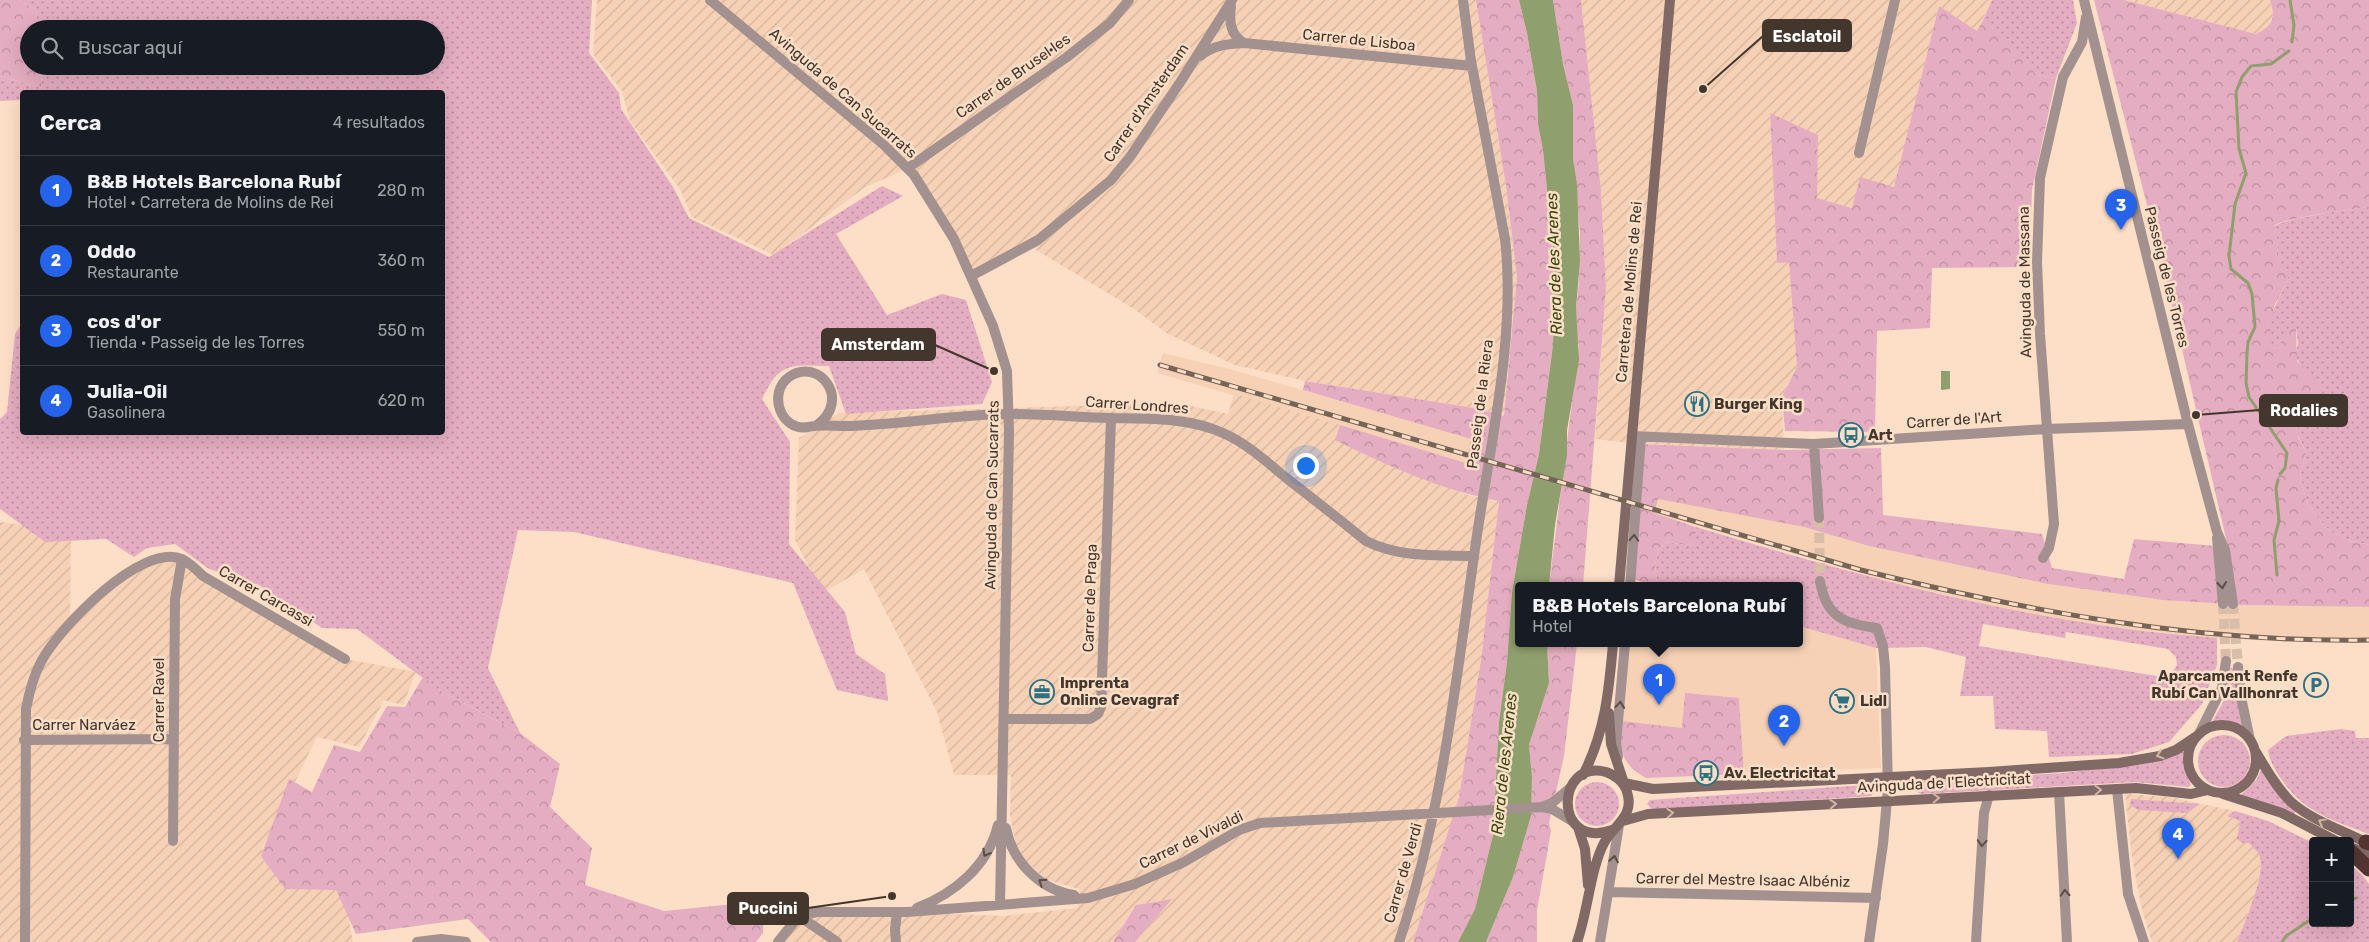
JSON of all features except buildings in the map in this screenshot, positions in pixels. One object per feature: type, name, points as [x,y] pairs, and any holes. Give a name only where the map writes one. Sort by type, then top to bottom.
[{"type":"highway","points":[[2354,853],[2369,869]]},
{"type":"street","name":"Avinguda de Can Sucarrats","points":[[710,0],[884,145],[908,168],[954,239],[1001,348],[1007,371],[1009,414],[1000,905]]},
{"type":"street","name":"Carrer de Brusel·les","points":[[908,168],[1068,57],[1110,23],[1129,0]]},
{"type":"street","points":[[1232,0],[1231,30],[1236,38],[1244,43]]},
{"type":"street","name":"Carrer d'Amsterdam","points":[[971,276],[1038,240],[1111,180],[1130,157],[1193,63],[1232,0]]},
{"type":"street","name":"Passeig de la Riera","points":[[1436,812],[1502,368],[1508,268],[1505,239],[1472,66],[1464,0]]},
{"type":"street","name":"Carretera de Molins de Rei","points":[[1630,582],[1637,436],[1670,0]]},
{"type":"street","points":[[1859,153],[1895,0]]},
{"type":"street","name":"Passeig de les Torres","points":[[2084,0],[2188,424],[2217,532],[2228,604]]},
{"type":"street","name":"Avinguda de Massana","points":[[2043,558],[2049,548],[2054,524],[2046,429],[2037,262],[2040,178],[2063,78],[2082,42],[2087,11]]},
{"type":"street","name":"Carrer de Lisboa","points":[[1193,63],[1210,48],[1220,45],[1244,43],[1472,66]]},
{"type":"street","points":[[800,372],[814,373],[825,380],[830,387],[832,406],[825,419],[818,425],[799,427],[786,420],[780,412],[777,399],[780,388],[791,376],[800,372]]},
{"type":"street","name":"Carrer Londres","points":[[818,425],[847,426],[1009,414],[1164,419],[1206,426],[1225,434],[1252,450],[1366,541],[1384,550],[1429,556],[1474,556]]},
{"type":"street","name":"Carrer de Praga","points":[[1004,719],[1090,719],[1098,714],[1101,707],[1111,418]]},
{"type":"street","name":"Carrer de l'Art","points":[[1637,436],[1814,444],[2046,429],[2188,424]]},
{"type":"street","name":"Carretera de Molins de Rei","points":[[1619,582],[1637,436]]},
{"type":"street","points":[[1814,444],[1818,518]]},
{"type":"street","points":[[25,942],[24,740],[29,690],[41,662],[52,645],[89,602],[146,562],[158,557],[177,558]]},
{"type":"street","name":"Carrer Carcassi","points":[[177,558],[203,576],[345,659]]},
{"type":"street","name":"Carrer Ravel","points":[[173,841],[177,558]]},
{"type":"street","points":[[1820,581],[1824,599],[1835,615],[1850,623],[1877,628],[1883,646],[1888,776],[1887,801],[1870,942]]},
{"type":"street","points":[[1589,896],[1586,856],[1575,824],[1566,806],[1570,788],[1583,774],[1595,750],[1608,697],[1613,647]]},
{"type":"street","points":[[1620,771],[1616,743],[1625,647]]},
{"type":"street","points":[[2226,661],[2222,688],[2189,750],[2188,766],[2192,776],[2208,790],[2282,813],[2328,837]]},
{"type":"street","points":[[2238,668],[2241,697],[2250,740],[2278,786],[2299,808],[2368,846]]},
{"type":"street","points":[[1577,942],[1600,852],[1627,815],[1629,800],[1611,744],[1608,697]]},
{"type":"street","points":[[2198,734],[2209,727],[2220,725],[2232,726],[2242,731],[2250,740]]},
{"type":"street","name":"Avinguda de l'Electricitat","points":[[1624,784],[1654,789],[1989,772],[2142,760],[2176,750],[2198,734]]},
{"type":"street","name":"Carrer Narváez","points":[[24,740],[174,740]]},
{"type":"street","points":[[2222,793],[2241,787],[2249,780],[2254,769],[2255,751]]},
{"type":"street","points":[[1583,774],[1595,771],[1607,772],[1624,784]]},
{"type":"street","name":"Carrer de Vivaldi","points":[[1542,807],[1552,803],[1570,788]]},
{"type":"street","name":"Avinguda de l'Electricitat","points":[[1618,826],[1648,814],[2136,788],[2191,794],[2208,790]]},
{"type":"street","points":[[2116,789],[2128,894],[2144,942]]},
{"type":"street","points":[[2059,792],[2067,942]]},
{"type":"street","points":[[1976,942],[1984,812],[1989,795]]},
{"type":"street","name":"Avinguda de Can Sucarrats","points":[[1002,807],[1009,845],[1033,876],[1054,890],[1088,898]]},
{"type":"street","name":"Avinguda de Can Sucarrats","points":[[902,912],[937,898],[966,878],[979,865],[996,832],[1002,807]]},
{"type":"street","name":"Carrer de Vivaldi","points":[[799,916],[817,912],[902,912],[1088,898],[1135,884],[1184,862],[1239,830],[1260,823],[1542,807],[1552,809],[1575,824]]},
{"type":"street","name":"Carrer de Verdi","points":[[1399,942],[1412,903],[1436,812]]},
{"type":"street","points":[[1575,824],[1595,834],[1618,826]]},
{"type":"street","points":[[1600,942],[1618,826]]},
{"type":"street","points":[[2354,848],[2368,846]]},
{"type":"street","name":"Carrer del Mestre Isaac Albéniz","points":[[1609,892],[1876,898]]},
{"type":"street","points":[[896,942],[895,930],[902,912]]},
{"type":"street","points":[[778,942],[799,916],[837,942]]},
{"type":"street","points":[[417,942],[441,939],[466,942]]},
{"type":"shaded area","points":[[597,0],[1476,0],[1506,186],[1517,277],[1504,416],[1480,409],[1305,381],[1235,365],[1168,334],[1134,309],[1028,245],[971,276],[908,168],[864,188],[774,255],[692,217],[680,189],[630,121],[622,91],[593,54]]},
{"type":"shaded area","points":[[1581,0],[1992,0],[1977,31],[1939,6],[1895,187],[1853,208],[1816,198],[1818,135],[1770,114],[1777,262],[1789,261],[1797,367],[1782,397],[1784,450],[1638,444],[1595,439],[1606,288],[1601,190]]},
{"type":"shaded area","points":[[2124,0],[2270,0],[2274,12],[2268,28],[2256,34]]},
{"type":"shaded area","points":[[1163,353],[1233,370],[1472,439],[1466,463],[1157,373]]},
{"type":"shaded area","points":[[1234,394],[1340,425],[1336,440],[1470,496],[1499,501],[1481,660],[1459,797],[1413,942],[1135,942],[1171,899],[1136,905],[1113,942],[778,942],[799,916],[907,912],[1003,916],[1078,908],[1079,889],[1045,879],[1024,859],[1016,844],[1010,815],[1011,775],[954,775],[937,712],[864,569],[822,593],[795,540],[799,438],[840,413],[1177,403],[1228,414]]},
{"type":"shaded area","points":[[1658,499],[1804,527],[1869,546],[2048,584],[2163,600],[2243,605],[2369,607],[2369,643],[2183,636],[2076,622],[1995,607],[1884,580],[1653,513]]},
{"type":"shaded area","points":[[0,522],[71,531],[70,622],[146,562],[173,557],[345,659],[416,672],[403,705],[384,700],[359,747],[317,737],[262,849],[286,885],[341,879],[353,942],[0,942]]},
{"type":"shaded area","points":[[1803,627],[1876,648],[1881,768],[1744,774],[1739,698],[1683,728],[1614,720],[1620,647],[1803,647]]},
{"type":"shaded area","points":[[2125,794],[2169,797],[2235,811],[2227,816],[2240,821],[2240,829],[2260,856],[2260,872],[2255,896],[2237,942],[2152,942],[2142,910],[2132,858]]},
{"type":"green space","points":[[0,0],[19,0],[36,10],[37,20],[20,20],[20,75],[41,75],[42,88],[0,76]]},
{"type":"green space","points":[[19,0],[592,0],[589,53],[619,93],[621,109],[673,187],[689,218],[769,257],[882,186],[903,196],[836,234],[887,315],[942,294],[966,300],[992,382],[982,404],[846,414],[829,366],[805,365],[788,368],[781,372],[768,387],[762,399],[790,442],[789,544],[845,612],[856,654],[885,674],[888,701],[837,690],[793,583],[574,532],[518,530],[488,668],[520,733],[439,690],[357,629],[322,628],[259,585],[209,569],[175,544],[147,548],[134,557],[106,539],[45,542],[0,509],[0,419],[7,412],[15,334],[20,326],[20,435],[445,435],[445,90],[20,90],[20,100],[0,101],[0,76],[42,88],[41,75],[445,75],[445,20],[37,20],[36,10]]},
{"type":"green space","points":[[1476,0],[1519,0],[1527,33],[1537,91],[1538,124],[1543,150],[1555,267],[1553,345],[1539,454],[1527,505],[1512,592],[1507,662],[1499,722],[1493,835],[1475,909],[1458,942],[1413,942],[1459,797],[1481,660],[1499,501],[1436,484],[1335,440],[1340,425],[1466,463],[1471,439],[1303,390],[1305,381],[1480,409],[1504,416],[1517,277],[1506,186]]},
{"type":"green space","points":[[1553,0],[1581,0],[1601,190],[1606,288],[1583,582],[1550,582],[1579,346],[1576,333],[1576,308],[1579,282],[1580,233],[1573,159],[1573,105],[1563,64]]},
{"type":"green space","points":[[1992,0],[2073,0],[2077,23],[2056,78],[2036,75],[1983,20]]},
{"type":"green space","points":[[2094,0],[2124,0],[2256,34],[2266,28],[2272,21],[2273,12],[2270,0],[2369,0],[2369,207],[2305,217],[2275,225],[2279,260],[2288,274],[2288,280],[2274,306],[2270,333],[2272,348],[2276,348],[2283,344],[2291,326],[2296,327],[2297,361],[2321,387],[2321,398],[2298,421],[2298,437],[2306,452],[2300,477],[2307,503],[2331,532],[2351,541],[2369,545],[2369,607],[2243,605],[2163,600],[2048,584],[1869,546],[1804,527],[1658,499],[1654,513],[1696,527],[1695,543],[1686,545],[1667,542],[1659,548],[1655,564],[1657,582],[1643,582],[1626,577],[1638,444],[1784,450],[1881,448],[1883,515],[2042,534],[2052,568],[2124,579],[2134,539],[2228,547],[2161,259]]},
{"type":"green space","points":[[1939,6],[1977,31],[1983,20],[2015,47],[2036,75],[2056,78],[2032,190],[2029,267],[1932,268],[1930,328],[1877,331],[1875,432],[1785,431],[1782,397],[1797,367],[1789,262],[1777,263],[1770,113],[1818,135],[1817,198],[1852,208],[1860,177],[1894,187]]},
{"type":"green space","points":[[2369,207],[2369,545],[2351,541],[2331,532],[2307,503],[2300,477],[2306,452],[2297,431],[2298,422],[2306,412],[2301,366],[2295,356],[2298,344],[2296,327],[2291,327],[2283,344],[2276,348],[2272,348],[2269,330],[2272,313],[2288,280],[2279,260],[2275,226],[2305,217]]},
{"type":"green space","points":[[1696,527],[1889,581],[2019,611],[2084,623],[2150,632],[2217,638],[2217,665],[2202,704],[2169,742],[2132,754],[2049,757],[2047,731],[1995,729],[1993,696],[1960,696],[1966,657],[1926,647],[1876,648],[1803,627],[1803,582],[1657,582],[1655,564],[1659,548],[1667,542],[1686,545],[1694,543]],"holes":[[[1983,624],[2065,638],[2066,632],[2168,649],[2176,657],[2177,665],[2171,674],[2162,677],[1979,646]]]},
{"type":"green space","points":[[1547,647],[1577,647],[1564,756],[1549,823],[1551,831],[1537,910],[1537,942],[1486,942],[1513,877],[1531,816],[1532,777],[1529,745],[1549,683]]},
{"type":"green space","points":[[2230,668],[2234,668],[2244,726],[2231,722],[2212,722],[2225,699]]},
{"type":"green space","points":[[423,677],[439,690],[520,733],[560,764],[550,807],[592,848],[585,885],[664,911],[764,901],[763,933],[756,942],[491,942],[468,919],[356,934],[336,890],[285,889],[261,856],[289,779],[312,792],[334,745],[360,752],[387,706],[405,707]]},
{"type":"green space","points":[[1685,693],[1739,698],[1744,774],[1646,778],[1631,767],[1622,754],[1614,720],[1682,728]]},
{"type":"green space","points":[[2341,729],[2355,731],[2356,738],[2369,738],[2369,834],[2321,814],[2300,800],[2279,776],[2269,754],[2268,750],[2286,736]]},
{"type":"green space","points":[[2224,735],[2234,737],[2242,743],[2248,751],[2250,761],[2248,771],[2242,779],[2234,785],[2224,787],[2214,785],[2206,779],[2200,771],[2198,761],[2200,751],[2206,743],[2214,737]]},
{"type":"green space","points":[[2181,751],[2185,752],[2185,770],[2191,785],[2188,787],[2135,782],[1921,794],[1913,790],[1915,783],[1923,781],[2064,773],[2131,766],[2156,761]]},
{"type":"green space","points":[[2261,769],[2295,811],[2295,814],[2241,795],[2257,779]]},
{"type":"green space","points":[[1597,782],[1609,786],[1615,792],[1619,804],[1615,816],[1609,822],[1597,826],[1585,822],[1579,816],[1575,804],[1579,792],[1585,786]]},
{"type":"green space","points":[[1871,785],[1874,793],[1871,796],[1653,810],[1647,804],[1650,800]]},
{"type":"green space","points":[[2131,799],[2200,804],[2187,813],[2138,810],[2130,805]]},
{"type":"green space","points":[[2235,811],[2268,821],[2309,841],[2309,927],[2354,927],[2354,868],[2369,884],[2369,942],[2237,942],[2254,898],[2261,863],[2256,850],[2249,843],[2243,843],[2237,839],[2240,821],[2227,816]]},
{"type":"green space","points":[[1172,899],[1135,942],[1113,942],[1136,905]]},
{"type":"water","name":"Riera de les Arenes","points":[[1519,0],[1553,0],[1563,64],[1573,105],[1573,159],[1577,184],[1580,261],[1576,308],[1579,360],[1567,430],[1567,455],[1555,525],[1549,582],[1515,582],[1515,647],[1547,647],[1549,683],[1529,745],[1532,777],[1531,816],[1513,877],[1486,942],[1458,942],[1475,909],[1493,835],[1499,722],[1507,662],[1512,592],[1527,505],[1539,454],[1553,345],[1555,267],[1543,150],[1538,124],[1537,91]]},
{"type":"water","points":[[1941,371],[1950,371],[1950,389],[1941,390]]},
{"type":"waterway","points":[[2290,0],[2294,25],[2292,42]]},
{"type":"waterway","points":[[2280,474],[2285,468],[2287,453],[2249,397],[2246,383],[2248,342],[2255,327],[2252,294],[2248,283],[2231,269],[2229,256],[2235,204],[2246,173],[2239,149],[2236,92],[2242,77],[2251,66],[2271,64],[2289,51]]},
{"type":"waterway","points":[[2277,575],[2274,540],[2279,521],[2276,488],[2278,480]]},
{"type":"waterway","points":[[2282,942],[2286,936],[2309,921]]},
{"type":"tunnel","points":[[1819,518],[1820,581]]},
{"type":"tunnel","points":[[2223,604],[2226,661]]},
{"type":"tunnel","points":[[2233,604],[2238,667]]},
{"type":"railway","points":[[1160,365],[1861,570],[1923,585],[2049,611],[2176,630],[2305,640],[2369,640]]},
{"type":"place","name":"Esclatoil","points":[[1703,89]]},
{"type":"place","name":"cos d'or","points":[[2121,230]]},
{"type":"place","name":"Amsterdam","points":[[994,371]]},
{"type":"place","name":"Burger King","points":[[1697,404]]},
{"type":"place","name":"Rodalies","points":[[2196,415]]},
{"type":"place","name":"Art","points":[[1851,435]]},
{"type":"place","name":"Aparcament Renfe Rubí Can Vallhonrat","points":[[2316,685]]},
{"type":"place","name":"Imprenta Online Cevagraf","points":[[1042,692]]},
{"type":"place","name":"Lidl","points":[[1842,701]]},
{"type":"place","name":"B&B Hotels Barcelona Rubí","points":[[1659,705]]},
{"type":"place","name":"Oddo","points":[[1784,746]]},
{"type":"place","name":"Av. Electricitat","points":[[1706,773]]},
{"type":"place","name":"Julia-Oil","points":[[2178,859]]},
{"type":"place","name":"Puccini","points":[[892,896]]}]
